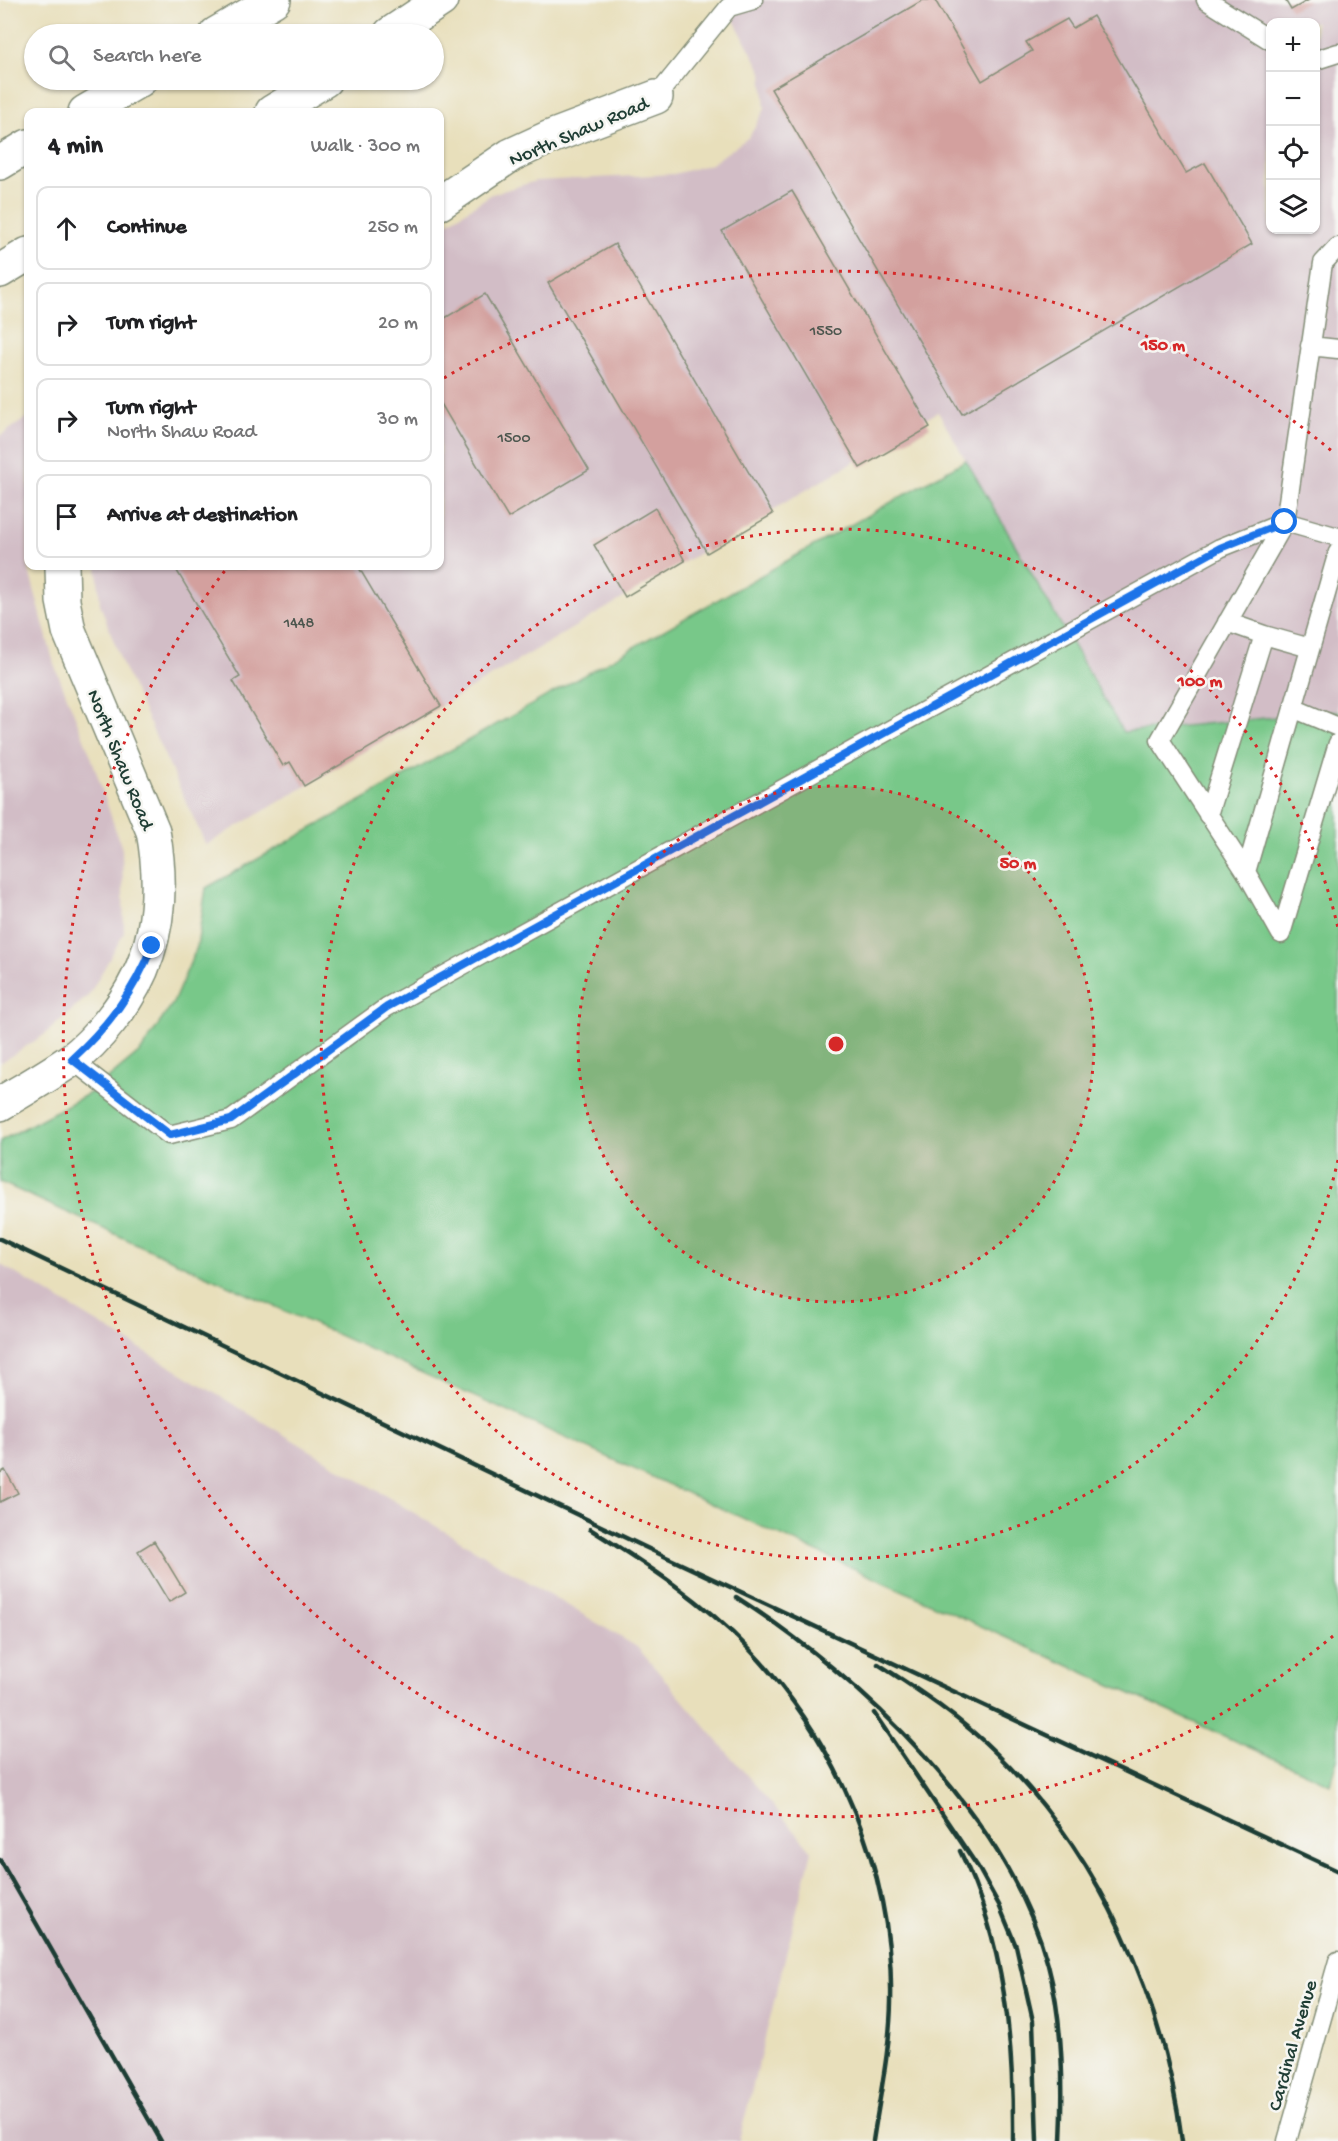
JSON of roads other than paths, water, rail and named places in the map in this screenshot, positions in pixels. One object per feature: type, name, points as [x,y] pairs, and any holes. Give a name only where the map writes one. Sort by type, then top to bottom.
[{"type":"main road","points":[[233,24],[274,0]]},
{"type":"main road","points":[[405,24],[441,0]]},
{"type":"main road","points":[[92,108],[123,90]]},
{"type":"main road","points":[[278,108],[308,90]]},
{"type":"main road","name":"North Shaw Road","points":[[444,200],[511,155],[548,138],[656,97]]},
{"type":"main road","points":[[0,163],[24,148]]},
{"type":"main road","points":[[0,271],[24,256]]},
{"type":"main road","name":"North Shaw Road","points":[[0,1104],[72,1059],[105,1027],[123,1005],[140,977],[152,946],[158,914],[160,882],[153,831],[69,631],[63,601],[62,570]]},
{"type":"lane","points":[[656,97],[729,7],[753,0]]},
{"type":"lane","points":[[1206,0],[1266,38]]},
{"type":"lane","points":[[1320,59],[1338,53]]},
{"type":"lane","points":[[1338,247],[1323,263],[1285,522],[1160,740],[1246,872],[1281,934],[1338,743]]},
{"type":"lane","points":[[1310,346],[1338,349]]},
{"type":"lane","points":[[72,1059],[170,1135],[231,1120],[387,1007],[1220,548],[1285,522],[1338,537]]},
{"type":"lane","points":[[1246,872],[1338,552]]},
{"type":"lane","points":[[1227,622],[1264,636],[1310,648]]},
{"type":"lane","points":[[1208,815],[1264,636]]},
{"type":"lane","points":[[1293,708],[1338,727]]},
{"type":"lane","name":"Cardinal Avenue","points":[[1287,2141],[1338,1961]]},
{"type":"railway","points":[[0,1239],[649,1549],[1338,1871]]},
{"type":"railway","points":[[590,1529],[693,1599],[749,1649],[781,1686],[809,1725],[834,1767],[855,1812],[871,1858],[883,1905],[889,1953],[891,2002],[889,2037],[873,2141]]},
{"type":"railway","points":[[736,1597],[832,1667],[879,1709],[924,1755],[965,1804],[1000,1856],[1028,1910],[1048,1965],[1053,1986],[1061,2052],[1061,2141]]},
{"type":"railway","points":[[878,1664],[940,1706],[984,1741],[1034,1794],[1067,1837],[1096,1883],[1143,1983],[1160,2035],[1173,2088],[1182,2141]]},
{"type":"railway","points":[[874,1713],[978,1867],[999,1905],[1016,1946],[1033,2021],[1037,2141]]},
{"type":"railway","points":[[960,1851],[987,1921],[1004,1993],[1009,2029],[1013,2141]]},
{"type":"railway","points":[[0,1860],[161,2141]]}]
